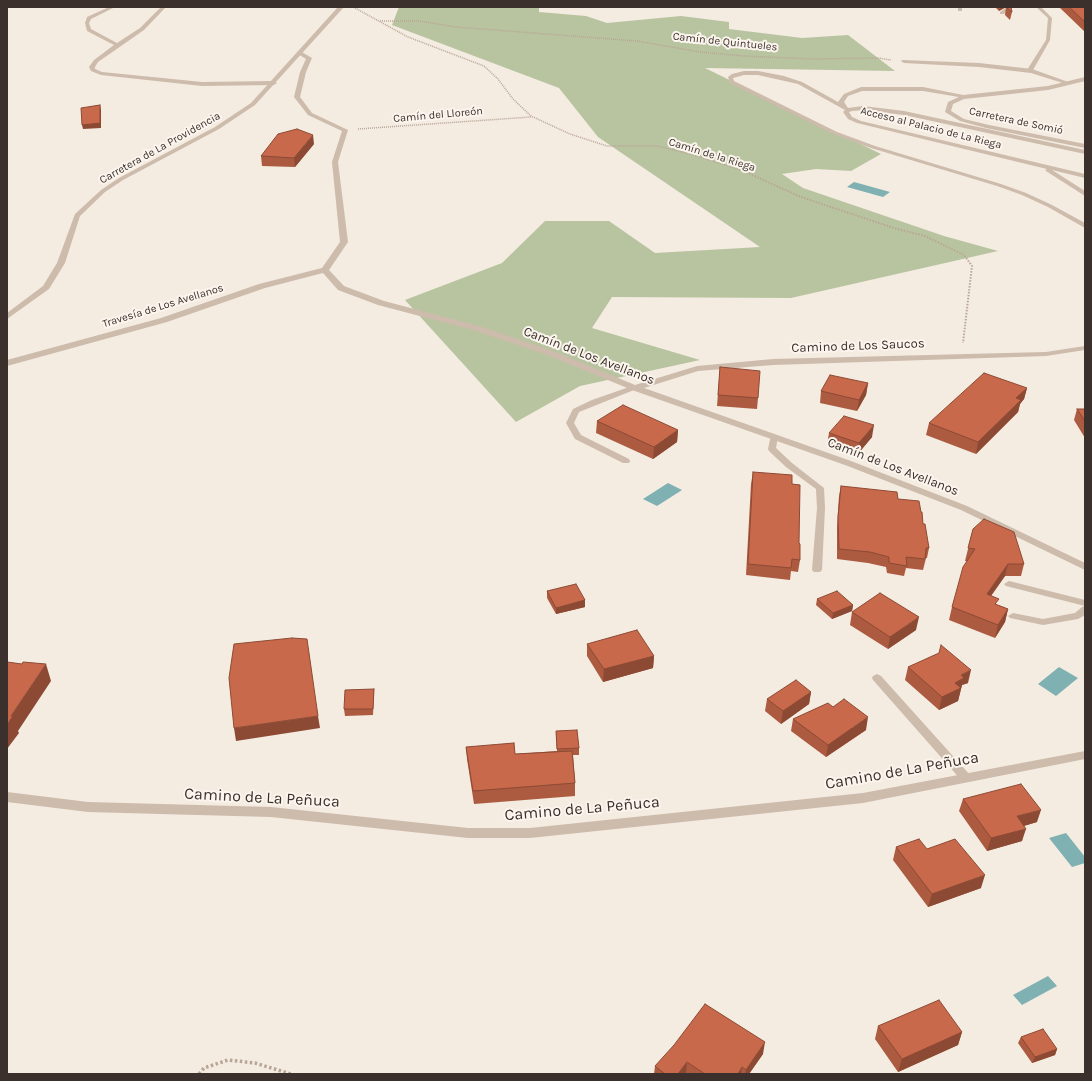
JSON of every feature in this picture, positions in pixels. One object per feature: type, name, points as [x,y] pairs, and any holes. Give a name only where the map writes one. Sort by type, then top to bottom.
[{"type":"street","name":"Carretera de La Providencia","points":[[7,317],[46,286],[61,263],[77,215],[103,191],[121,179],[236,116],[253,104],[274,83],[341,7]]},
{"type":"street","points":[[300,53],[309,58],[303,72],[297,97],[310,114],[345,130],[335,162],[344,242],[325,270]]},
{"type":"street","points":[[904,61],[979,65],[1030,70],[1068,83]]},
{"type":"street","name":"Carretera de Somió","points":[[1085,79],[1048,88],[963,97],[950,103],[948,112],[962,120],[988,127],[1085,146]]},
{"type":"street","name":"Travesía de Los Avellanos","points":[[7,362],[164,320],[262,286],[325,270]]},
{"type":"street","name":"Camín de Los Avellanos","points":[[325,270],[341,288],[381,303],[476,328],[553,354],[635,388],[848,463],[964,508],[1085,568]]},
{"type":"street","name":"Camino de Los Saucos","points":[[635,388],[697,369],[772,362],[1046,354],[1085,348]]},
{"type":"street","name":"Camino de La Peñuca","points":[[7,797],[88,807],[271,812],[468,833],[530,834],[863,798],[1085,755]]},
{"type":"lane","points":[[113,7],[89,18],[86,23],[89,30],[117,45]]},
{"type":"lane","points":[[164,7],[142,29],[96,61],[92,70],[101,73],[202,84],[274,83]]},
{"type":"lane","points":[[1002,13],[1010,7]]},
{"type":"lane","points":[[1030,70],[1048,40],[1050,18],[1038,7]]},
{"type":"lane","points":[[849,110],[800,83],[784,78],[758,73],[744,73],[734,75],[730,78],[732,82],[835,133],[873,147],[1024,194],[1050,206],[1085,226]]},
{"type":"lane","points":[[843,107],[841,102],[846,95],[861,89],[923,89],[963,97]]},
{"type":"lane","name":"Acceso al Palacio de La Riega","points":[[1085,152],[904,113],[863,108],[849,110],[846,112],[850,118],[859,122],[1085,176]]},
{"type":"lane","name":"Acceso al Palacio de La Riega","points":[[1041,166],[1085,194]]},
{"type":"lane","points":[[626,461],[578,437],[570,423],[576,411],[595,402],[635,388]]},
{"type":"lane","points":[[774,437],[772,449],[789,465],[820,488],[821,508],[817,570]]},
{"type":"lane","points":[[1009,584],[1085,603]]},
{"type":"lane","points":[[1013,616],[1043,622],[1078,616],[1085,609]]},
{"type":"lane","points":[[878,678],[966,778]]},
{"type":"path","name":"Camín de la Riega","points":[[352,7],[408,37],[484,66],[498,79],[513,99],[531,116],[570,134],[607,146],[657,146],[694,155],[745,171],[808,200],[925,236],[964,255],[972,266],[963,350],[964,356]]},
{"type":"path","name":"Camín de Quintueles","points":[[379,21],[418,21],[456,27],[637,41],[700,52],[744,56],[814,59],[878,58],[904,61]]},
{"type":"path","name":"Camín del Lloreón","points":[[345,130],[531,116]]},
{"type":"path","points":[[199,1074],[204,1068],[228,1060],[255,1063],[291,1074]]},
{"type":"green space","points":[[399,7],[539,7],[539,12],[586,16],[607,23],[681,16],[729,22],[729,29],[802,38],[848,35],[895,71],[705,68],[881,154],[851,171],[816,169],[782,174],[803,188],[944,236],[998,251],[791,298],[612,297],[592,328],[700,360],[580,386],[516,422],[405,300],[502,263],[545,221],[609,221],[655,253],[760,247],[598,137],[559,88],[392,25]]},
{"type":"water","points":[[854,182],[890,192],[883,197],[847,187]]},
{"type":"water","points":[[668,483],[682,490],[657,506],[643,499]]},
{"type":"water","points":[[1059,667],[1078,678],[1056,696],[1038,684]]},
{"type":"water","points":[[1066,833],[1085,857],[1085,863],[1072,867],[1049,838]]},
{"type":"water","points":[[1048,976],[1057,986],[1022,1005],[1013,995]]},
{"type":"building","points":[[1006,7],[1011,7],[1012,12]]},
{"type":"building","points":[[1069,7],[1085,7],[1085,22]]},
{"type":"building","points":[[100,105],[100,123],[82,125],[81,108]]},
{"type":"building","points":[[297,129],[313,135],[294,158],[261,156],[278,134]]},
{"type":"building","points":[[720,367],[760,371],[758,398],[718,395]]},
{"type":"building","points":[[984,373],[1027,388],[1016,398],[1021,400],[978,442],[929,423]]},
{"type":"building","points":[[830,375],[868,383],[859,400],[821,391]]},
{"type":"building","points":[[623,405],[678,430],[654,447],[597,421]]},
{"type":"building","points":[[1077,409],[1085,409],[1085,421]]},
{"type":"building","points":[[844,416],[874,425],[859,443],[829,433]]},
{"type":"building","points":[[753,472],[792,475],[792,484],[800,485],[800,560],[792,559],[791,568],[748,564]]},
{"type":"building","points":[[841,486],[897,492],[898,499],[919,501],[929,548],[926,548],[925,559],[906,557],[907,566],[889,563],[889,557],[870,552],[839,549],[838,517]]},
{"type":"building","points":[[984,519],[1014,532],[1024,564],[1008,564],[987,594],[999,599],[995,604],[1008,609],[998,625],[952,607],[963,567],[975,549],[968,548],[973,529]]},
{"type":"building","points":[[576,584],[585,600],[556,608],[547,591]]},
{"type":"building","points":[[837,591],[853,605],[833,613],[817,599]]},
{"type":"building","points":[[880,593],[919,617],[890,637],[852,612]]},
{"type":"building","points":[[637,630],[654,656],[604,669],[587,644]]},
{"type":"building","points":[[292,638],[307,639],[318,716],[234,728],[229,678],[234,644]]},
{"type":"building","points":[[941,645],[971,670],[961,675],[964,678],[955,683],[961,688],[942,697],[908,667],[939,653]]},
{"type":"building","points":[[7,662],[22,664],[23,662],[46,664],[11,716],[13,716],[7,725]]},
{"type":"building","points":[[796,680],[811,692],[783,711],[767,699]]},
{"type":"building","points":[[374,689],[373,709],[344,709],[345,690]]},
{"type":"building","points":[[844,699],[868,717],[828,745],[793,719],[828,703],[833,707]]},
{"type":"building","points":[[577,730],[579,748],[557,749],[556,731]]},
{"type":"building","points":[[514,743],[515,754],[572,751],[575,783],[473,791],[466,747]]},
{"type":"building","points":[[1021,784],[1041,810],[1017,816],[1026,829],[991,838],[963,799]]},
{"type":"building","points":[[919,839],[927,849],[955,839],[985,875],[932,894],[896,847]]},
{"type":"building","points":[[939,1000],[962,1032],[902,1059],[878,1026]]},
{"type":"building","points":[[705,1004],[765,1042],[746,1070],[742,1067],[738,1074],[705,1074],[687,1062],[678,1074],[665,1074],[655,1066],[674,1045]]},
{"type":"building","points":[[1043,1029],[1057,1049],[1035,1057],[1021,1037]]}]
